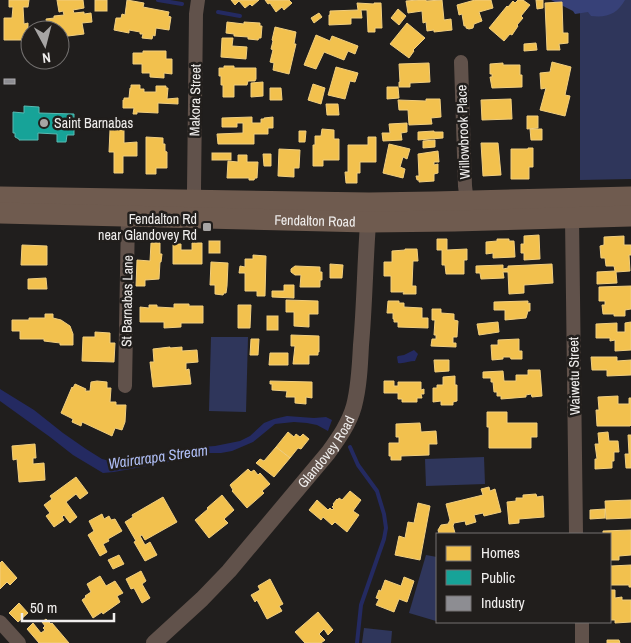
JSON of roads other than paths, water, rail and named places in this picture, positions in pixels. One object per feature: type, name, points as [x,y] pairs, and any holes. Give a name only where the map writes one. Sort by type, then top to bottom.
[{"type":"main road","name":"Fendalton Road","points":[[0,197],[195,200],[290,211]]},
{"type":"main road","name":"Fendalton Road","points":[[369,212],[434,202],[470,211],[515,200],[631,197]]},
{"type":"main road","points":[[515,200],[532,208],[569,209],[572,212],[572,218]]},
{"type":"main road","name":"Fendalton Road","points":[[0,213],[128,217],[290,211],[470,211],[572,218],[631,216]]},
{"type":"street","name":"Makora Street","points":[[195,200],[196,14],[198,0]]},
{"type":"street","name":"Willowbrook Place","points":[[461,62],[465,192],[470,211]]},
{"type":"street","name":"Glandovey Road","points":[[154,643],[229,572],[328,453],[346,426],[354,408],[359,374],[369,212]]},
{"type":"street","name":"St Barnabas Lane","points":[[125,386],[128,217]]},
{"type":"street","name":"Waiwetu Street","points":[[572,218],[576,533]]},
{"type":"street","points":[[0,622],[19,643]]},
{"type":"street","points":[[582,623],[582,643]]},
{"type":"water","points":[[414,350],[418,354],[415,361],[398,363],[398,356]]},
{"type":"water","name":"Wairarapa Stream","points":[[0,389],[34,410],[86,449],[102,459],[114,462],[149,457],[188,448],[215,446],[240,441],[250,436],[264,423],[287,416],[326,417],[332,420],[328,431],[317,425],[307,423],[275,424],[253,442],[232,451],[198,453],[169,462],[103,473],[73,455],[0,401]]},
{"type":"waterway","points":[[158,0],[182,4]]},
{"type":"waterway","points":[[218,12],[240,16]]},
{"type":"waterway","name":"Wairarapa Stream","points":[[350,447],[358,465],[377,491],[386,528],[361,605],[357,643]]},
{"type":"place","name":"Saint Barnabas","points":[[44,123]]},
{"type":"place","name":"Fendalton Rd near Glandovey Rd","points":[[207,227]]}]
